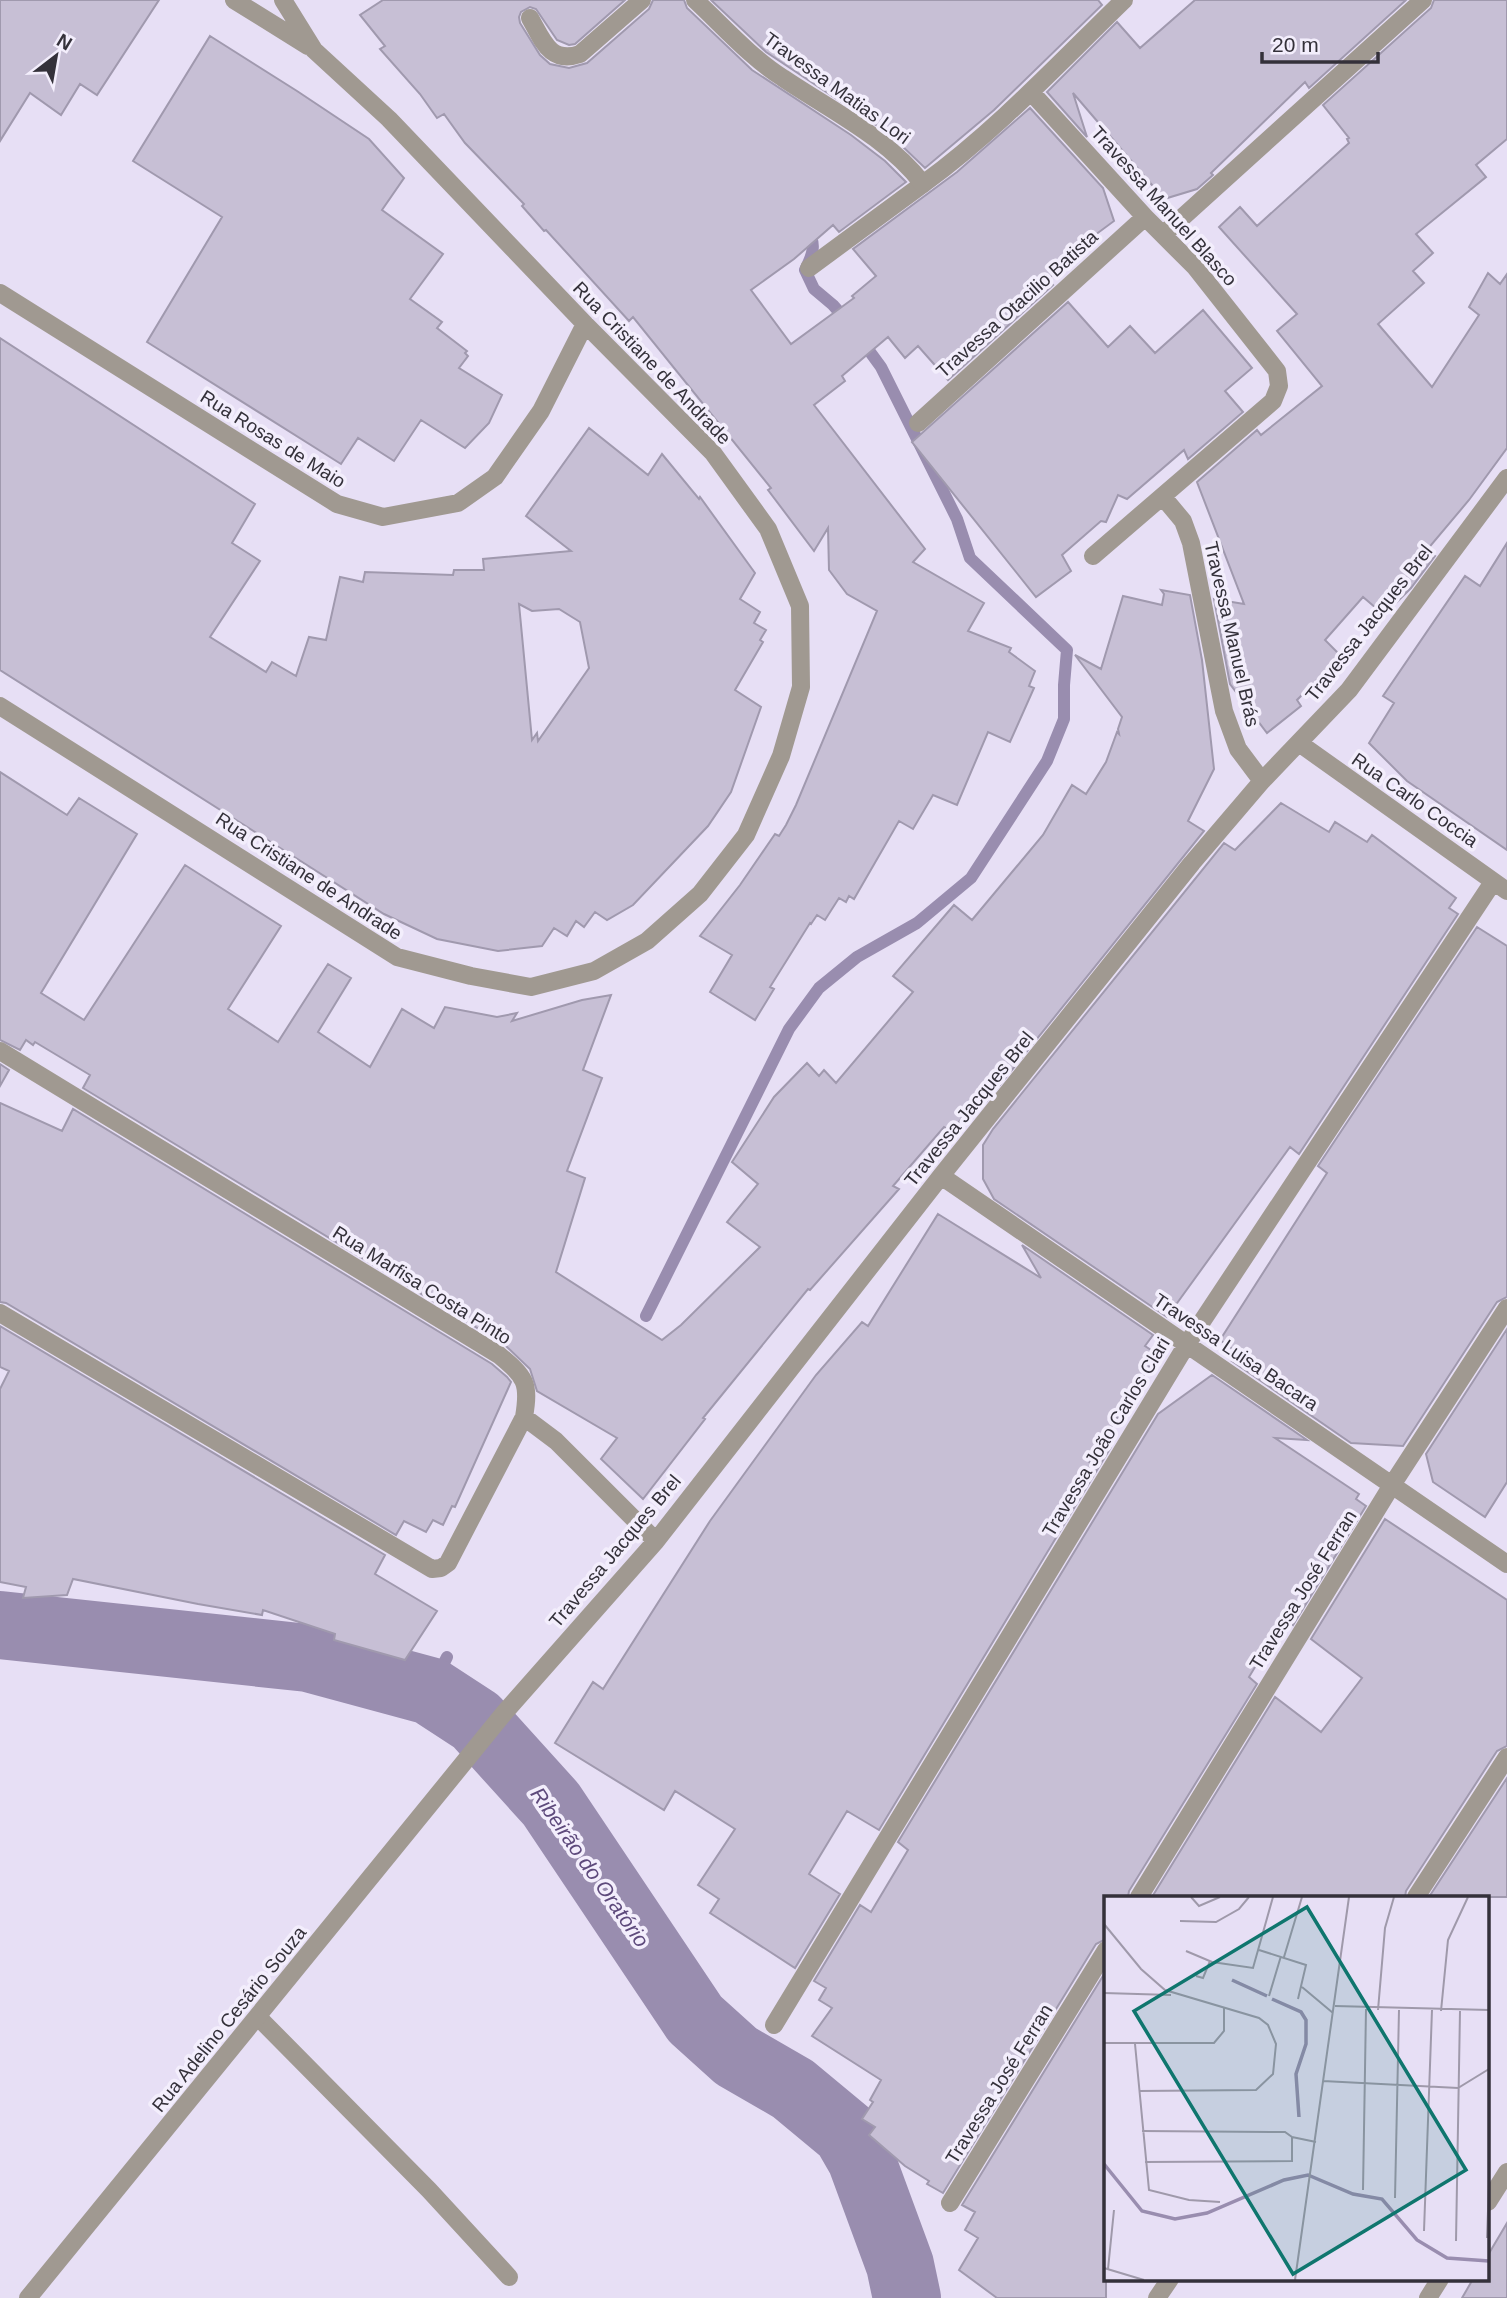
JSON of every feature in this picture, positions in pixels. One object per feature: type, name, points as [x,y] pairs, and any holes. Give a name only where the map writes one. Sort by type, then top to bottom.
[{"type":"street","points":[[234,0],[314,50]]},
{"type":"street","name":"Rua Cristiane de Andrade","points":[[0,706],[397,957],[471,976],[531,987],[594,971],[647,941],[700,894],[746,835],[781,756],[801,687],[800,606],[768,529],[713,453],[389,120],[314,50],[283,0]]},
{"type":"street","points":[[530,18],[548,48],[558,56],[568,58],[580,54],[593,44],[642,0]]},
{"type":"street","name":"Travessa Matias Lori","points":[[695,0],[780,77],[880,142],[914,171],[923,184]]},
{"type":"street","points":[[809,268],[944,169],[1031,92],[1124,0]]},
{"type":"street","points":[[1164,234],[1423,0]]},
{"type":"street","name":"Travessa Manuel Blasco","points":[[1031,92],[1195,267],[1277,371],[1279,386],[1273,401],[1093,556]]},
{"type":"street","name":"Travessa Otacilio Batista","points":[[918,423],[1146,217]]},
{"type":"street","name":"Rua Rosas de Maio","points":[[0,293],[337,504],[383,517],[458,503],[495,477],[541,411],[585,324]]},
{"type":"street","name":"Travessa Jacques Brel","points":[[463,1766],[505,1712],[656,1541],[941,1176],[1192,863],[1262,781],[1349,690],[1507,478]]},
{"type":"street","name":"Travessa Manuel Brás","points":[[1163,497],[1183,521],[1191,542],[1224,711],[1238,749],[1262,781]]},
{"type":"street","name":"Rua Carlo Coccia","points":[[1299,743],[1500,887]]},
{"type":"street","name":"Travessa João Carlos Clari","points":[[774,2025],[1187,1344],[1500,887]]},
{"type":"street","name":"Rua Marfisa Costa Pinto","points":[[0,1051],[499,1355],[521,1373],[528,1395],[524,1417],[448,1563],[441,1568],[432,1569],[0,1313]]},
{"type":"street","name":"Travessa Luisa Bacara","points":[[941,1176],[1507,1564]]},
{"type":"street","name":"Travessa José Ferran","points":[[1140,1896],[1392,1485],[1507,1308]]},
{"type":"street","points":[[524,1417],[556,1441],[656,1541]]},
{"type":"street","points":[[1417,1896],[1507,1757]]},
{"type":"street","name":"Rua Adelino Cesário Souza","points":[[28,2298],[463,1766]]},
{"type":"street","name":"Travessa José Ferran","points":[[950,2203],[1104,1953]]},
{"type":"street","points":[[258,2017],[429,2190],[509,2277]]},
{"type":"street","points":[[1490,2200],[1507,2172]]},
{"type":"street","points":[[1157,2298],[1169,2280]]},
{"type":"street","points":[[1428,2298],[1439,2280]]},
{"type":"building","points":[[0,0],[159,0],[97,95],[80,84],[61,115],[30,93],[0,141]]},
{"type":"building","points":[[383,0],[625,0],[575,44],[569,45],[557,40],[536,9],[530,7],[521,12],[520,23],[540,55],[550,64],[569,68],[587,63],[649,9],[653,0],[684,0],[687,8],[752,70],[851,135],[885,161],[906,182],[839,232],[833,225],[794,259],[751,290],[791,344],[854,298],[852,296],[876,276],[853,249],[957,172],[1030,108],[1103,188],[1114,221],[1091,238],[1092,240],[1047,280],[1053,285],[948,380],[918,346],[905,358],[888,337],[842,376],[845,381],[814,405],[925,549],[913,562],[984,603],[968,631],[1011,648],[1009,652],[1035,671],[1029,686],[1034,688],[1010,742],[988,732],[957,805],[933,795],[913,829],[899,821],[854,899],[849,896],[846,902],[839,898],[825,920],[817,915],[810,923],[770,987],[774,989],[755,1020],[710,992],[732,955],[700,936],[775,834],[779,836],[786,825],[877,611],[847,594],[829,570],[828,528],[814,551],[768,490],[771,488],[633,317],[629,321],[546,230],[544,231],[522,206],[524,204],[465,143],[444,114],[437,118],[420,94],[380,49],[385,46],[360,15]]},
{"type":"building","points":[[711,0],[1098,0],[1102,5],[994,110],[925,168],[882,129],[766,52]]},
{"type":"building","points":[[1195,0],[1406,0],[1309,88],[1305,82],[1197,189],[1164,199],[1073,93],[1087,137],[1047,92],[1117,22],[1140,48]]},
{"type":"building","points":[[1434,0],[1507,0],[1507,139],[1476,165],[1486,177],[1416,234],[1433,253],[1413,271],[1424,283],[1378,324],[1432,387],[1479,315],[1469,307],[1488,273],[1500,284],[1507,274],[1507,448],[1469,500],[1426,551],[1435,556],[1411,588],[1384,615],[1363,597],[1325,640],[1341,656],[1297,700],[1301,706],[1267,733],[1230,684],[1214,599],[1244,604],[1197,482],[1257,430],[1261,435],[1322,386],[1277,331],[1297,314],[1219,227],[1240,207],[1257,226],[1349,143],[1349,138],[1323,105],[1431,8]]},
{"type":"building","points":[[210,36],[369,139],[404,178],[382,210],[443,254],[410,299],[442,322],[437,328],[467,351],[465,353],[468,356],[459,368],[502,395],[489,423],[465,448],[421,420],[394,461],[358,438],[341,464],[147,342],[222,217],[133,161]]},
{"type":"building","points":[[1068,302],[1108,347],[1130,326],[1155,353],[1203,310],[1252,368],[1225,391],[1243,412],[1188,459],[1184,450],[1127,499],[1118,495],[1106,522],[1101,521],[1062,555],[1071,571],[1036,597],[912,442]]},
{"type":"building","points":[[0,338],[255,504],[232,543],[260,561],[210,637],[266,672],[272,662],[296,676],[309,637],[326,640],[340,577],[363,582],[365,572],[453,575],[454,570],[484,570],[483,559],[571,551],[526,516],[589,428],[648,475],[662,454],[699,499],[700,497],[755,573],[740,599],[760,612],[754,623],[766,630],[760,640],[763,642],[735,690],[761,707],[731,792],[708,826],[633,905],[607,920],[595,912],[584,927],[576,921],[567,936],[554,928],[542,946],[498,951],[437,939],[384,914],[0,670]],"holes":[[[519,604],[532,611],[559,609],[580,622],[589,668],[538,741],[537,733],[532,740]]]},
{"type":"building","points":[[1507,543],[1507,850],[1407,781],[1369,743],[1394,703],[1383,696],[1465,576],[1480,586]]},
{"type":"building","points":[[1161,590],[1190,595],[1202,660],[1214,769],[1188,821],[1204,831],[987,1101],[981,1097],[951,1131],[944,1127],[893,1186],[899,1189],[810,1290],[808,1289],[703,1418],[705,1419],[643,1499],[601,1459],[617,1438],[537,1391],[530,1369],[505,1345],[83,1088],[90,1075],[35,1042],[33,1045],[26,1040],[20,1050],[0,1040],[0,772],[67,815],[79,798],[137,834],[41,993],[84,1020],[185,865],[281,926],[228,1009],[278,1042],[328,964],[351,978],[318,1032],[370,1067],[402,1009],[434,1028],[445,1007],[497,1017],[517,1013],[512,1021],[582,1000],[611,995],[583,1070],[602,1078],[567,1171],[585,1178],[556,1272],[662,1340],[681,1325],[760,1247],[727,1222],[758,1184],[732,1162],[774,1097],[807,1063],[819,1076],[824,1070],[836,1083],[913,992],[893,976],[954,905],[972,920],[1043,835],[1072,785],[1086,794],[1106,762],[1117,732],[1119,734],[1122,717],[1075,655],[1101,669],[1123,596],[1162,605],[1164,594]]},
{"type":"building","points":[[1281,803],[1329,832],[1335,822],[1367,842],[1372,835],[1456,898],[1449,908],[1458,914],[1299,1154],[1290,1147],[1167,1317],[994,1199],[983,1179],[983,1145],[993,1129],[1224,843],[1235,850]]},
{"type":"building","points":[[1477,927],[1507,946],[1507,1297],[1497,1302],[1403,1446],[1351,1443],[1232,1361],[1241,1355],[1220,1340],[1327,1173],[1318,1166]]},
{"type":"building","points":[[0,1064],[9,1070],[0,1086]]},
{"type":"building","points":[[0,1103],[62,1131],[73,1109],[492,1364],[507,1377],[511,1382],[455,1507],[452,1506],[443,1525],[433,1520],[426,1532],[404,1521],[396,1535],[6,1303],[0,1302]]},
{"type":"building","points":[[938,1214],[1041,1278],[1022,1245],[1153,1335],[1145,1346],[1157,1354],[1089,1463],[1111,1447],[879,1830],[847,1811],[809,1874],[840,1894],[795,1968],[710,1913],[719,1899],[698,1885],[735,1829],[675,1791],[664,1810],[555,1743],[593,1682],[603,1689],[710,1521],[816,1375],[862,1322],[868,1326]]},
{"type":"building","points":[[0,1326],[385,1555],[375,1574],[437,1611],[405,1660],[334,1640],[335,1634],[263,1610],[262,1615],[73,1579],[67,1595],[23,1598],[26,1587],[0,1582],[0,1389],[9,1371],[0,1367]]},
{"type":"building","points":[[1507,1329],[1507,1482],[1485,1517],[1433,1482],[1426,1454]]},
{"type":"building","points":[[1212,1375],[1307,1440],[1275,1438],[1359,1494],[1356,1499],[1366,1506],[1293,1625],[1284,1619],[1249,1677],[1257,1684],[1128,1896],[1104,1896],[1104,1940],[1096,1944],[943,2193],[927,2184],[929,2181],[905,2166],[869,2135],[875,2127],[862,2119],[873,2102],[870,2100],[881,2080],[812,2036],[832,2008],[819,2000],[826,1988],[814,1981],[860,1905],[871,1912],[908,1850],[898,1842],[1158,1414]]},
{"type":"building","points":[[1385,1519],[1507,1600],[1507,1746],[1497,1751],[1405,1896],[1153,1896],[1275,1697],[1321,1732],[1362,1678],[1311,1639]]},
{"type":"building","points":[[1507,1778],[1507,1897],[1430,1896]]},
{"type":"building","points":[[1104,1974],[1106,2298],[997,2298],[959,2270],[978,2238],[965,2230],[975,2212],[962,2205]]},
{"type":"building","points":[[1507,2223],[1507,2298],[1462,2298],[1472,2280],[1490,2280],[1490,2252]]},
{"type":"waterway","points":[[806,230],[813,245],[805,270],[814,289],[847,321]]},
{"type":"waterway","points":[[646,1316],[789,1029],[819,988],[857,957],[917,923],[971,878],[1047,761],[1064,719],[1067,650],[970,558],[957,519],[881,367],[862,341]]},
{"type":"waterway","name":"Ribeirão do Oratório","points":[[0,1625],[308,1658],[430,1691],[476,1721],[551,1804],[695,2019],[736,2056],[793,2089],[846,2133],[861,2159],[900,2265],[907,2298]]},
{"type":"waterway","points":[[430,1691],[447,1657]]}]
